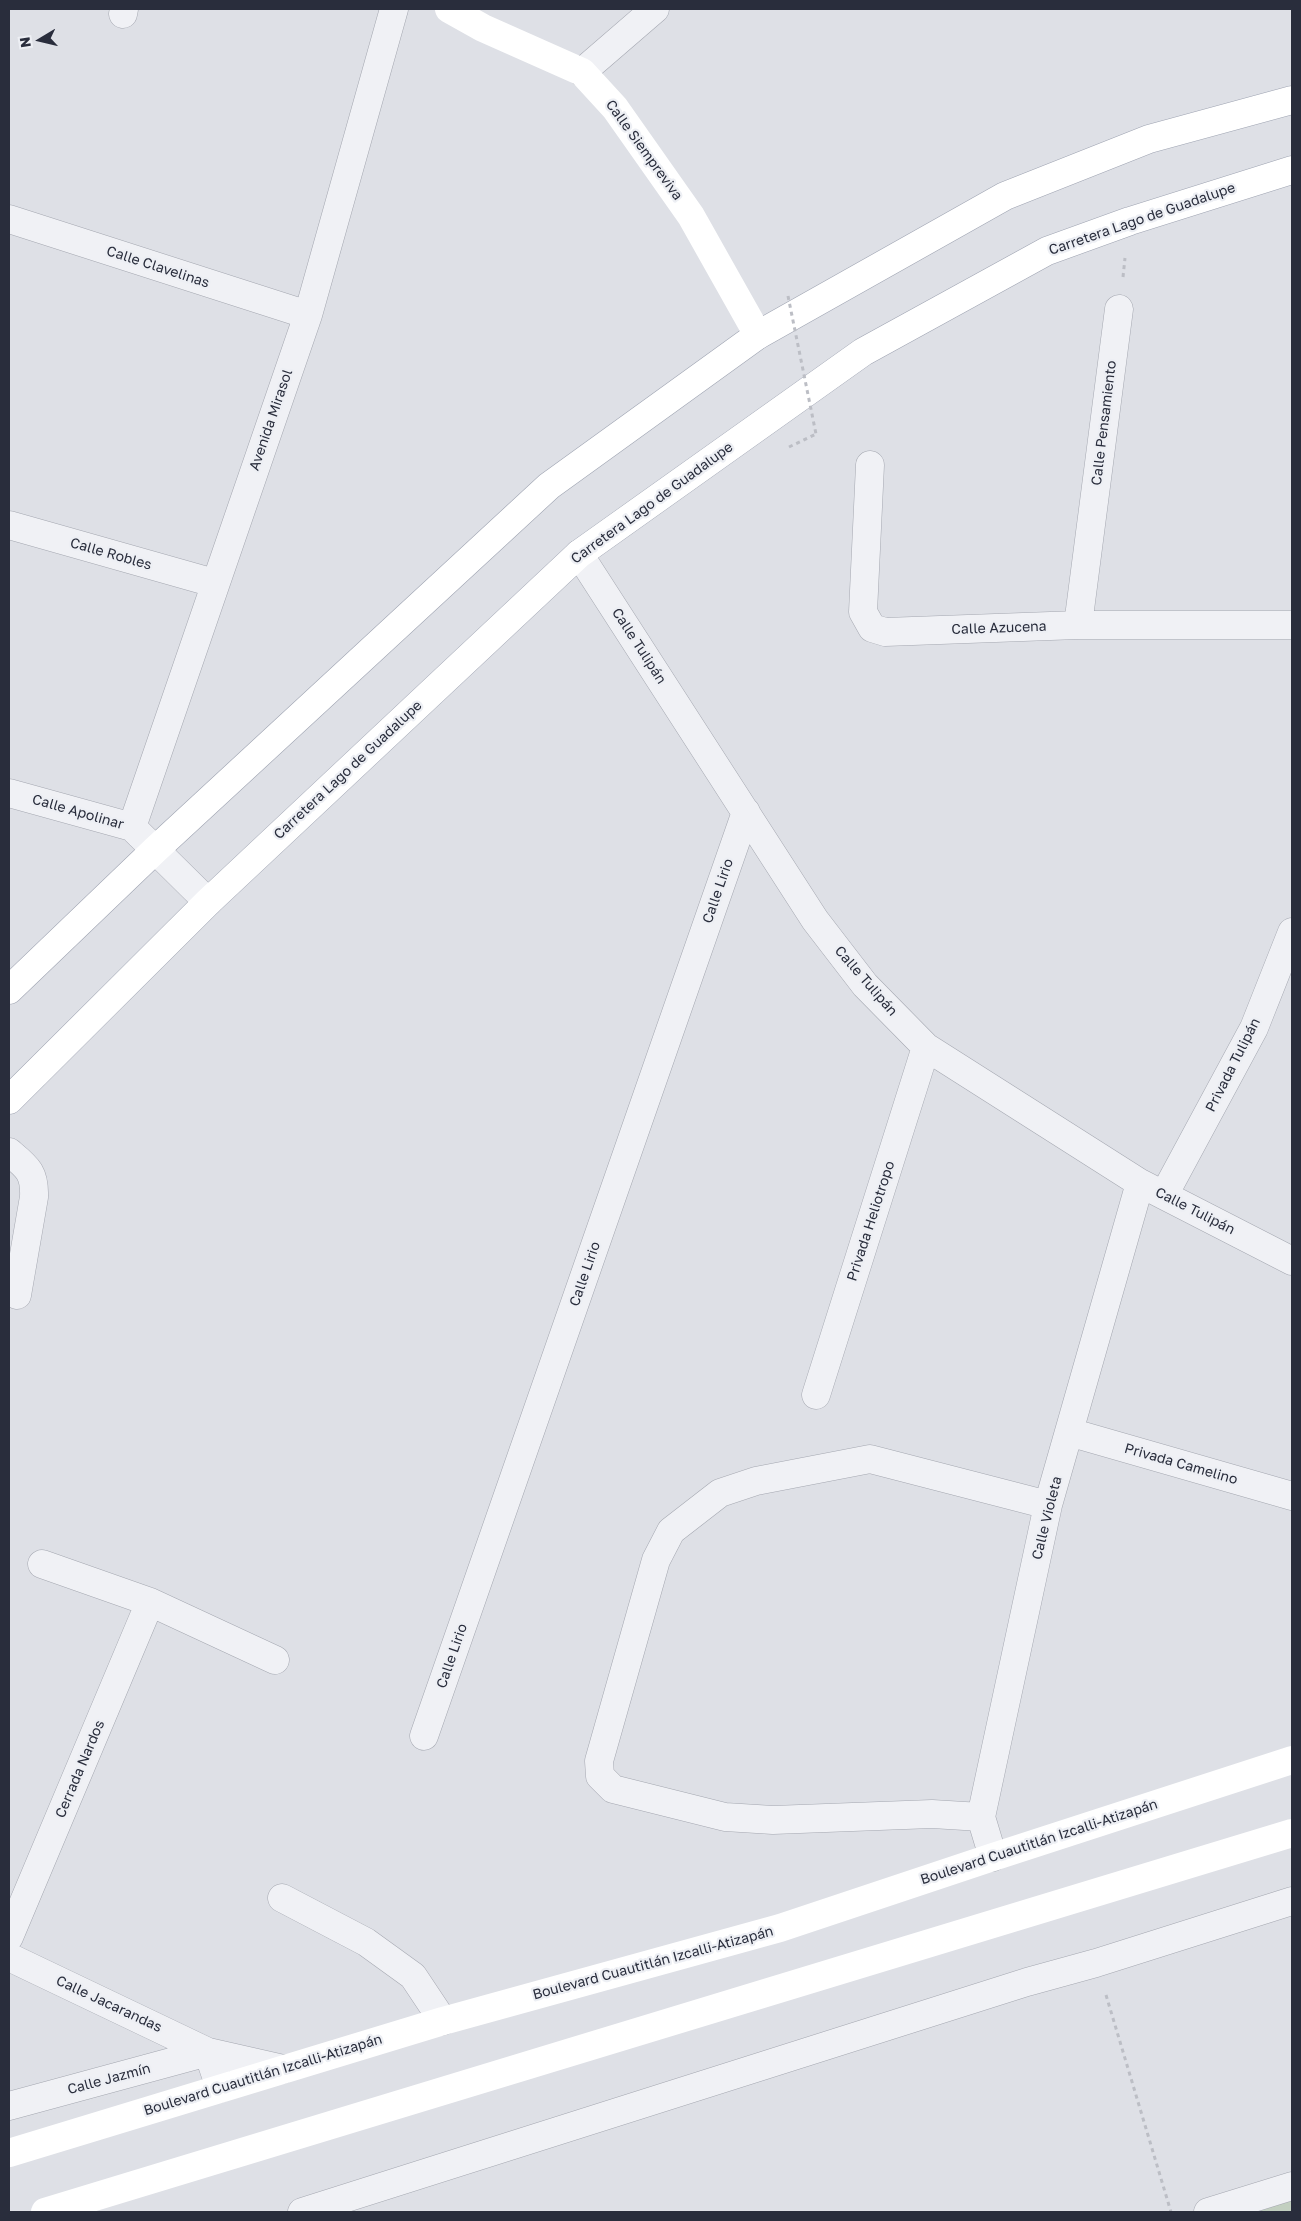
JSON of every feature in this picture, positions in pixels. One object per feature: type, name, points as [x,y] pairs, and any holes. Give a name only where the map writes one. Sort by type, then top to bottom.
[{"type":"main road","name":"Calle Siempreviva","points":[[449,9],[483,28],[582,72],[616,108],[691,216],[758,335]]},
{"type":"main road","points":[[9,990],[155,850],[549,486],[758,335],[1005,196],[1149,139],[1292,100]]},
{"type":"main road","name":"Carretera Lago de Guadalupe","points":[[9,1100],[208,902],[579,554],[863,352],[1047,250],[1130,220],[1292,170]]},
{"type":"main road","name":"Boulevard Cuautitlán Izcalli-Atizapán","points":[[9,2153],[443,2021],[780,1928],[1292,1760]]},
{"type":"main road","points":[[46,2212],[1292,1833]]},
{"type":"street","name":"Avenida Mirasol","points":[[132,827],[214,583],[308,315],[394,9]]},
{"type":"street","points":[[582,72],[655,9]]},
{"type":"street","name":"Calle Clavelinas","points":[[9,219],[308,315]]},
{"type":"street","name":"Calle Pensamiento","points":[[1078,625],[1119,309]]},
{"type":"street","name":"Calle Azucena","points":[[870,465],[864,612],[872,628],[885,632],[1078,625],[1292,625]]},
{"type":"street","name":"Calle Robles","points":[[9,524],[214,583]]},
{"type":"street","name":"Calle Tulipán","points":[[579,554],[826,934],[865,985],[926,1047],[1140,1183],[1292,1261]]},
{"type":"street","name":"Calle Apolinar","points":[[9,793],[132,827],[208,902]]},
{"type":"street","name":"Calle Lirio","points":[[424,1736],[746,812]]},
{"type":"street","name":"Privada Tulipán","points":[[1164,1195],[1254,1028],[1292,932]]},
{"type":"street","name":"Privada Heliotropo","points":[[816,1395],[926,1047]]},
{"type":"street","points":[[9,1152],[27,1167],[35,1182],[17,1295]]},
{"type":"street","name":"Calle Violeta","points":[[993,1857],[981,1817],[1048,1505],[1140,1183]]},
{"type":"street","name":"Privada Camelino","points":[[1069,1432],[1292,1496]]},
{"type":"street","points":[[981,1817],[932,1814],[773,1820],[725,1817],[613,1789],[600,1776],[599,1761],[656,1560],[672,1531],[720,1493],[756,1481],[870,1459],[1048,1505]]},
{"type":"street","points":[[42,1564],[145,1617],[275,1660]]},
{"type":"street","name":"Cerrada Nardos","points":[[9,1936],[145,1617]]},
{"type":"street","points":[[282,1898],[366,1942],[413,1976],[443,2021]]},
{"type":"street","points":[[302,2212],[1027,1982],[1292,1901]]},
{"type":"street","name":"Calle Jacarandas","points":[[9,1957],[208,2052],[283,2069]]},
{"type":"street","points":[[208,2052],[220,2088]]},
{"type":"street","name":"Calle Jazmín","points":[[9,2106],[208,2052]]},
{"type":"street","points":[[1208,2212],[1292,2186]]},
{"type":"path","points":[[1119,309],[1130,220]]},
{"type":"path","points":[[788,296],[816,434]]},
{"type":"path","points":[[1096,1962],[1171,2212]]},
{"type":"green space","points":[[1292,2200],[1292,2212],[1247,2212]]}]
